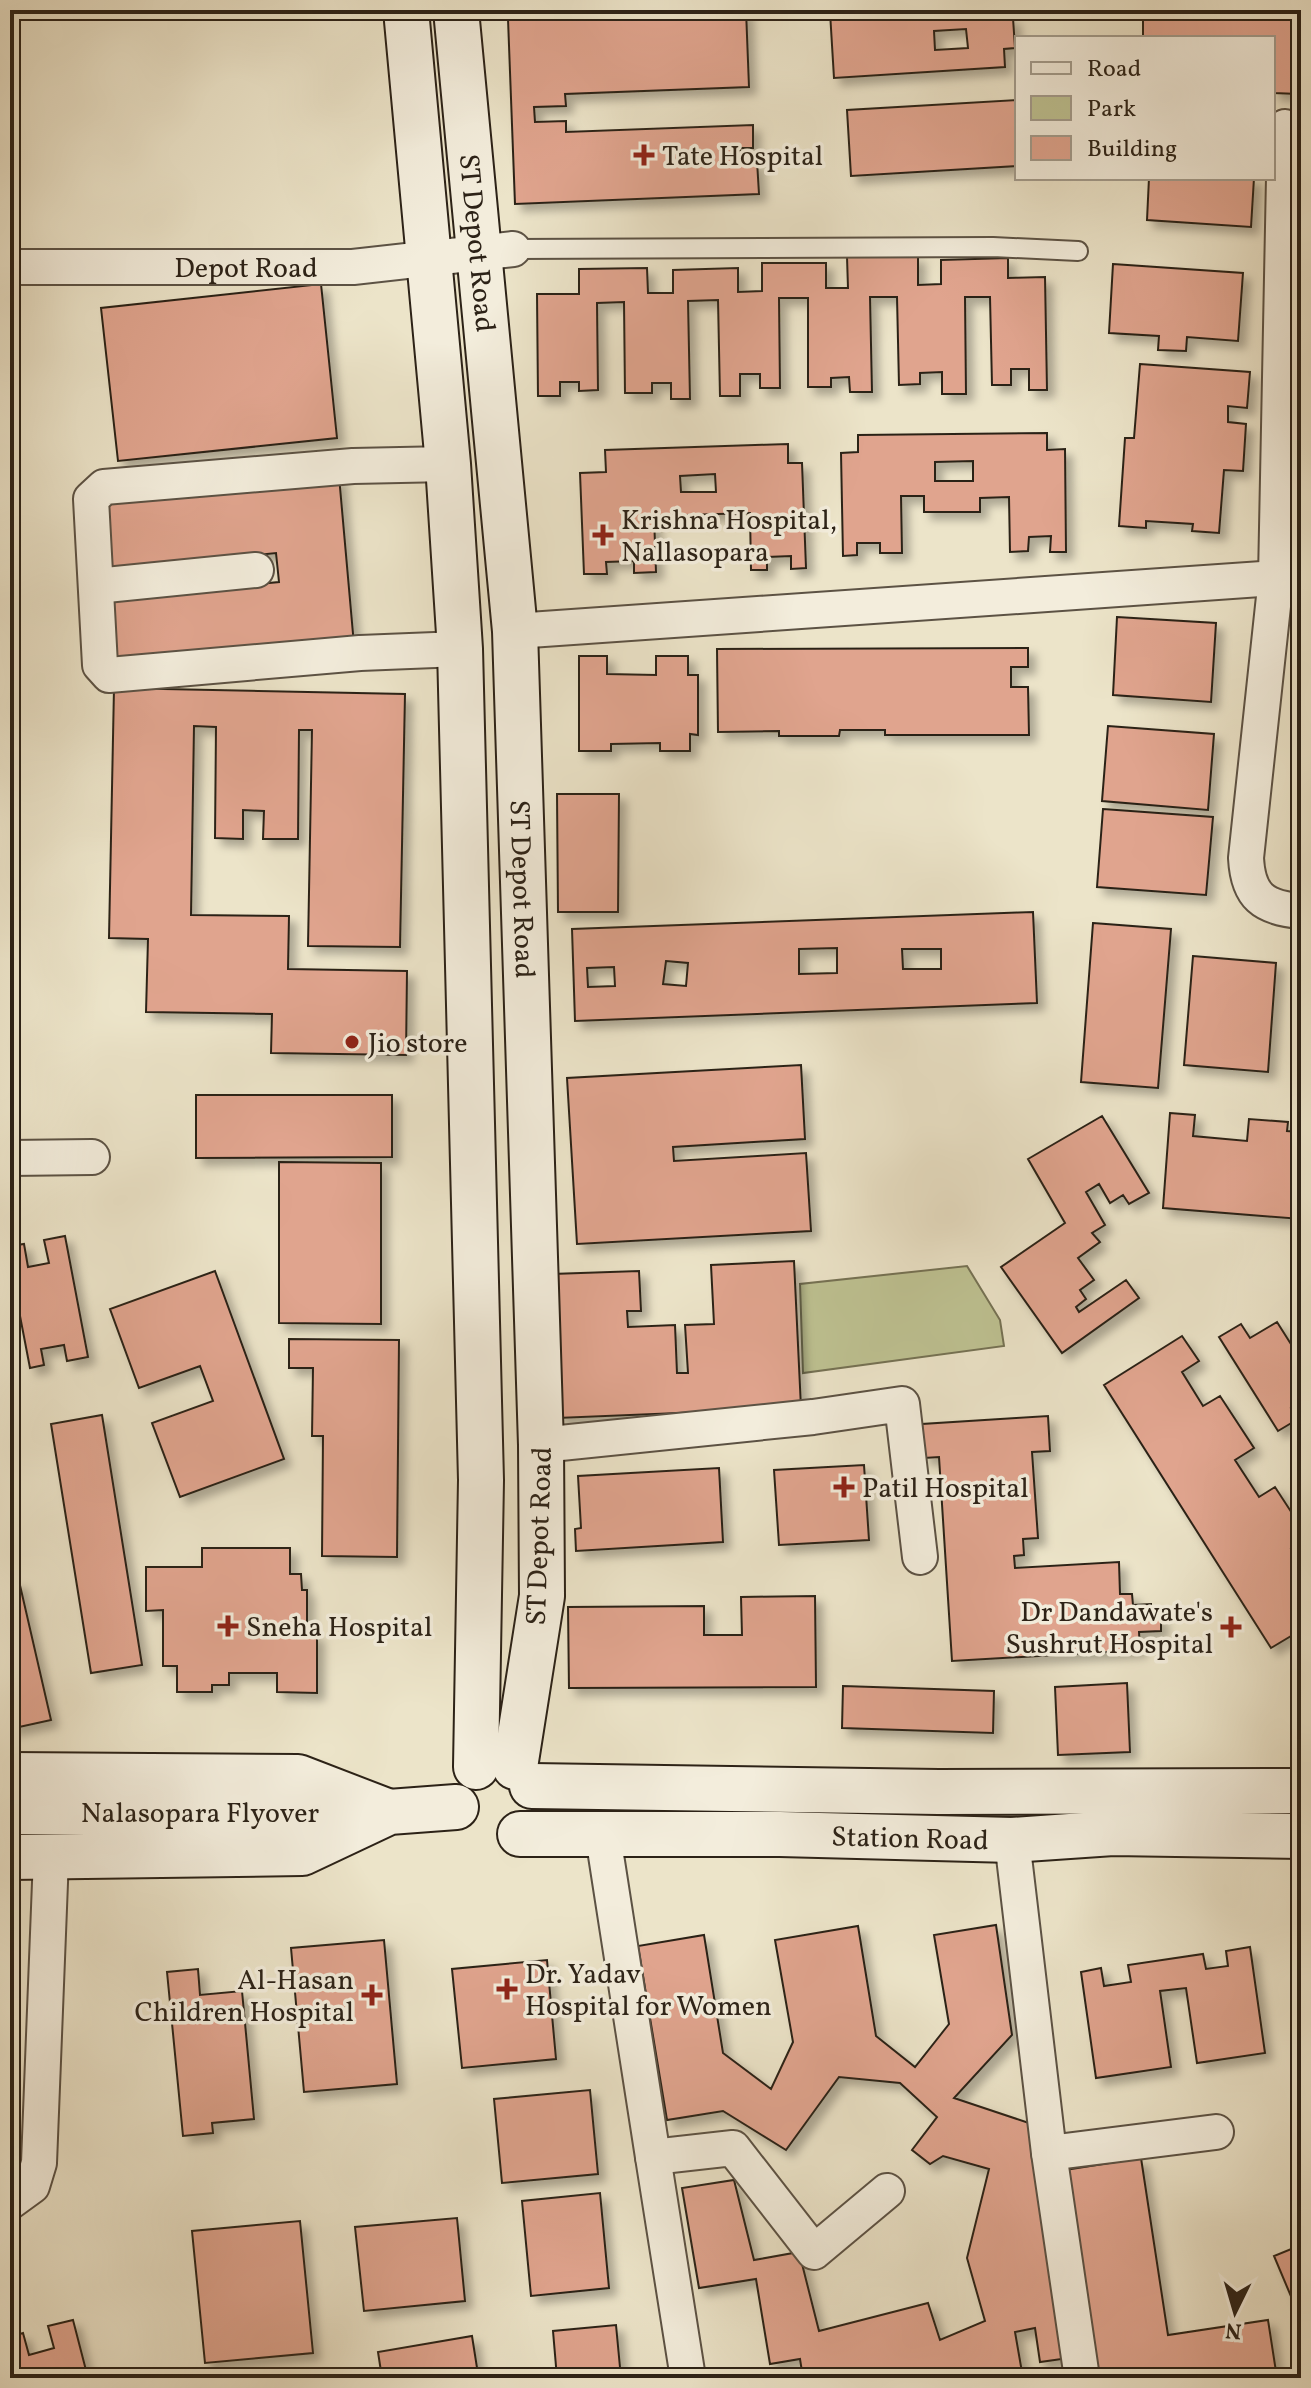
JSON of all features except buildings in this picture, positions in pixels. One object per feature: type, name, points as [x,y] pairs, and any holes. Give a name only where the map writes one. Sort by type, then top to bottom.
[{"type":"street","name":"ST Depot Road","points":[[406,10],[448,464],[460,649],[481,1480],[508,1773]]},
{"type":"street","name":"ST Depot Road","points":[[456,10],[497,251],[515,631],[541,1445],[542,1596],[508,1773]]},
{"type":"street","points":[[1286,127],[1288,579],[1246,858],[1248,880],[1260,899],[1280,909],[1301,911]]},
{"type":"street","name":"Depot Road","points":[[10,267],[353,267],[497,251]]},
{"type":"street","points":[[448,464],[353,466],[104,487],[91,499],[100,665],[109,675],[360,653],[460,649]]},
{"type":"street","points":[[96,586],[256,570]]},
{"type":"street","points":[[515,631],[1288,579]]},
{"type":"street","points":[[10,1158],[92,1157]]},
{"type":"street","points":[[541,1445],[813,1417],[902,1404],[920,1557]]},
{"type":"street","points":[[508,1773],[534,1813],[520,1834],[495,1842],[482,1840],[462,1824],[456,1807],[458,1787],[508,1773]]},
{"type":"street","name":"Station Road","points":[[508,1773],[939,1792],[1292,1791]]},
{"type":"street","points":[[10,1775],[298,1777],[389,1812]]},
{"type":"street","points":[[1292,1791],[1292,1836]]},
{"type":"street","name":"Nalasopara Flyover","points":[[10,1812],[389,1812],[456,1807]]},
{"type":"street","points":[[10,2202],[32,2186],[39,2163],[31,1857],[302,1853],[389,1812]]},
{"type":"street","name":"Station Road","points":[[520,1834],[780,1834],[1012,1840],[1113,1833],[1292,1836]]},
{"type":"street","points":[[603,1836],[688,2378]]},
{"type":"street","points":[[1012,1840],[1049,2153],[1082,2378]]},
{"type":"street","points":[[1049,2153],[1216,2132]]},
{"type":"street","points":[[653,2157],[733,2148],[814,2252],[887,2191]]},
{"type":"lane","points":[[497,251],[993,247],[1078,251]]},
{"type":"green space","points":[[967,1266],[1000,1320],[1004,1346],[803,1373],[800,1284]]},
{"type":"place","name":"Tate Hospital","points":[[644,155]]},
{"type":"place","name":"Krishna Hospital, Nallasopara","points":[[603,535]]},
{"type":"place","name":"Jio store","points":[[352,1042]]},
{"type":"place","name":"Patil Hospital","points":[[844,1487]]},
{"type":"place","name":"Sneha Hospital","points":[[228,1626]]},
{"type":"place","name":"Dr Dandawate's Sushrut Hospital","points":[[1231,1627]]},
{"type":"place","name":"Dr. Yadav Hospital for Women","points":[[507,1989]]},
{"type":"place","name":"Al-Hasan Children Hospital","points":[[372,1995]]}]
